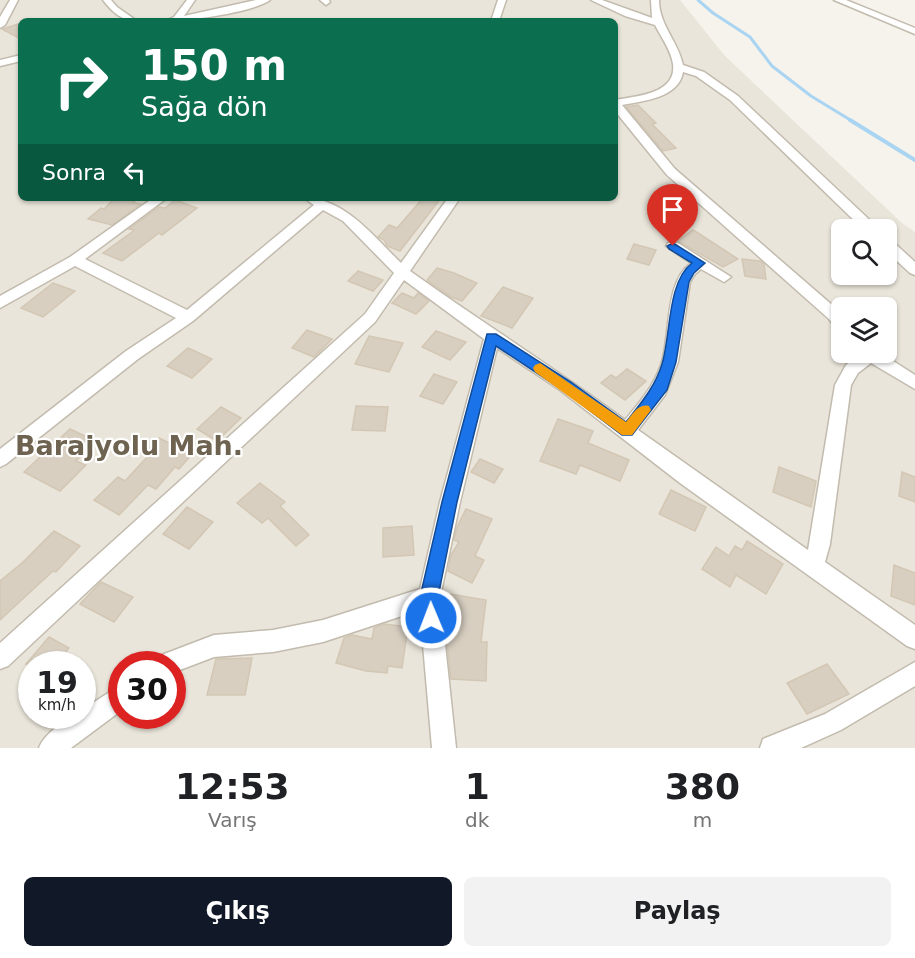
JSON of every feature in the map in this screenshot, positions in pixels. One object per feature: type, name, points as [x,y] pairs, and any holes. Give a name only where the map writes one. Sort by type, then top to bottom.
[{"type":"street","points":[[0,25],[14,0]]},
{"type":"street","points":[[107,0],[114,9],[128,18]]},
{"type":"street","points":[[175,18],[191,0]]},
{"type":"street","points":[[182,18],[266,0]]},
{"type":"street","points":[[496,18],[502,0]]},
{"type":"street","points":[[596,0],[628,14],[658,23]]},
{"type":"street","points":[[655,0],[658,23],[680,67],[700,74],[734,98],[860,219]]},
{"type":"street","points":[[838,0],[915,31]]},
{"type":"street","points":[[0,63],[18,59]]},
{"type":"street","points":[[618,103],[656,95],[671,88],[680,67]]},
{"type":"street","points":[[618,108],[671,172],[831,312]]},
{"type":"street","points":[[0,303],[75,260],[157,201]]},
{"type":"street","points":[[0,459],[132,355],[188,317],[317,201],[348,218],[402,272],[492,337],[566,386],[915,638]]},
{"type":"street","points":[[0,658],[370,318],[452,201]]},
{"type":"street","points":[[673,246],[724,278]]},
{"type":"street","points":[[897,253],[915,270]]},
{"type":"street","points":[[75,260],[188,317]]},
{"type":"street","points":[[627,431],[660,390],[670,362],[683,282],[689,271],[700,263]]},
{"type":"street","points":[[444,748],[429,597],[450,502],[492,337]]},
{"type":"street","points":[[813,566],[820,544],[843,385],[852,369],[858,363]]},
{"type":"street","points":[[883,363],[915,383]]},
{"type":"street","points":[[186,657],[214,646],[273,641],[323,631],[429,597]]},
{"type":"street","points":[[772,748],[833,722],[915,673]]},
{"type":"street","points":[[51,748],[108,705]]},
{"type":"shaded area","points":[[0,0],[680,0],[725,56],[902,223],[915,232],[915,748],[0,748]]},
{"type":"building","points":[[18,24],[18,37],[2,29]]},
{"type":"building","points":[[638,105],[656,123],[652,124],[676,148],[663,151],[626,107]]},
{"type":"building","points":[[112,201],[135,201],[133,203],[141,204],[112,225],[88,219],[101,208],[104,209]]},
{"type":"building","points":[[174,201],[178,201],[197,208],[162,235],[159,233],[122,261],[103,253],[134,230],[129,229],[159,207],[165,208]]},
{"type":"building","points":[[420,201],[439,201],[400,251],[387,246],[384,240],[378,237],[389,225],[397,228]]},
{"type":"building","points":[[693,230],[738,259],[723,267],[678,241]]},
{"type":"building","points":[[634,244],[656,250],[649,265],[627,259]]},
{"type":"building","points":[[742,259],[760,261],[764,264],[766,279],[745,276]]},
{"type":"building","points":[[437,268],[477,283],[462,301],[451,297],[427,280]]},
{"type":"building","points":[[358,271],[383,280],[373,291],[348,281]]},
{"type":"building","points":[[53,283],[75,291],[43,317],[21,308]]},
{"type":"building","points":[[503,287],[533,298],[512,328],[481,316]]},
{"type":"building","points":[[402,293],[414,298],[418,293],[429,301],[416,314],[392,303]]},
{"type":"building","points":[[307,330],[332,339],[314,357],[292,348]]},
{"type":"building","points":[[436,331],[466,342],[450,360],[422,347]]},
{"type":"building","points":[[369,336],[403,343],[389,372],[355,364]]},
{"type":"building","points":[[188,348],[212,359],[192,378],[167,366]]},
{"type":"building","points":[[627,369],[646,381],[625,400],[601,383],[611,375],[616,378]]},
{"type":"building","points":[[434,374],[457,382],[443,404],[420,396]]},
{"type":"building","points":[[356,406],[388,407],[385,431],[352,430]]},
{"type":"building","points":[[221,407],[241,418],[217,441],[197,429]]},
{"type":"building","points":[[558,419],[593,431],[588,443],[629,460],[620,481],[580,465],[576,474],[540,461]]},
{"type":"building","points":[[70,429],[96,441],[76,461],[86,465],[60,491],[24,472]]},
{"type":"building","points":[[159,438],[192,454],[179,469],[175,467],[156,489],[148,485],[119,515],[94,500],[118,477],[125,481],[148,456],[144,454]]},
{"type":"building","points":[[480,459],[503,469],[494,483],[471,472]]},
{"type":"building","points":[[779,467],[816,481],[811,507],[773,492]]},
{"type":"building","points":[[902,472],[915,477],[915,502],[899,496]]},
{"type":"building","points":[[260,483],[285,502],[280,506],[309,535],[296,546],[268,518],[262,523],[237,503]]},
{"type":"building","points":[[671,490],[706,507],[695,531],[659,514]]},
{"type":"building","points":[[187,507],[213,522],[189,549],[163,534]]},
{"type":"building","points":[[466,509],[492,519],[475,556],[484,560],[472,583],[448,571],[451,555],[459,542],[454,540],[457,527]]},
{"type":"building","points":[[412,526],[414,555],[383,557],[383,528]]},
{"type":"building","points":[[54,531],[80,546],[56,572],[53,571],[0,620],[0,581]]},
{"type":"building","points":[[747,541],[783,564],[766,594],[736,575],[730,587],[702,569],[716,547],[729,556],[735,546],[742,550]]},
{"type":"building","points":[[894,565],[915,573],[915,605],[891,596]]},
{"type":"building","points":[[101,582],[133,597],[114,622],[80,604]]},
{"type":"building","points":[[450,594],[486,600],[481,642],[487,642],[486,681],[451,679],[445,624]]},
{"type":"building","points":[[384,624],[408,627],[402,668],[388,666],[387,673],[366,671],[336,663],[344,638],[352,635],[372,639],[374,628]]},
{"type":"building","points":[[49,637],[69,648],[67,651],[37,651]]},
{"type":"building","points":[[252,658],[245,695],[207,695],[216,659]]},
{"type":"building","points":[[827,664],[849,694],[807,714],[787,683]]},
{"type":"waterway","points":[[698,0],[713,13],[750,37],[772,66],[811,96],[852,121]]},
{"type":"waterway","points":[[850,120],[915,160]]},
{"type":"slow traffic","points":[[540,368],[627,431],[644,410]]},
{"type":"district","name":"Barajyolu Mah.","points":[[129,446]]},
{"type":"route","points":[[431,618],[429,597],[433,578],[492,337],[566,386],[627,431],[660,390],[670,362],[683,282],[689,271],[700,263],[673,246]]}]
